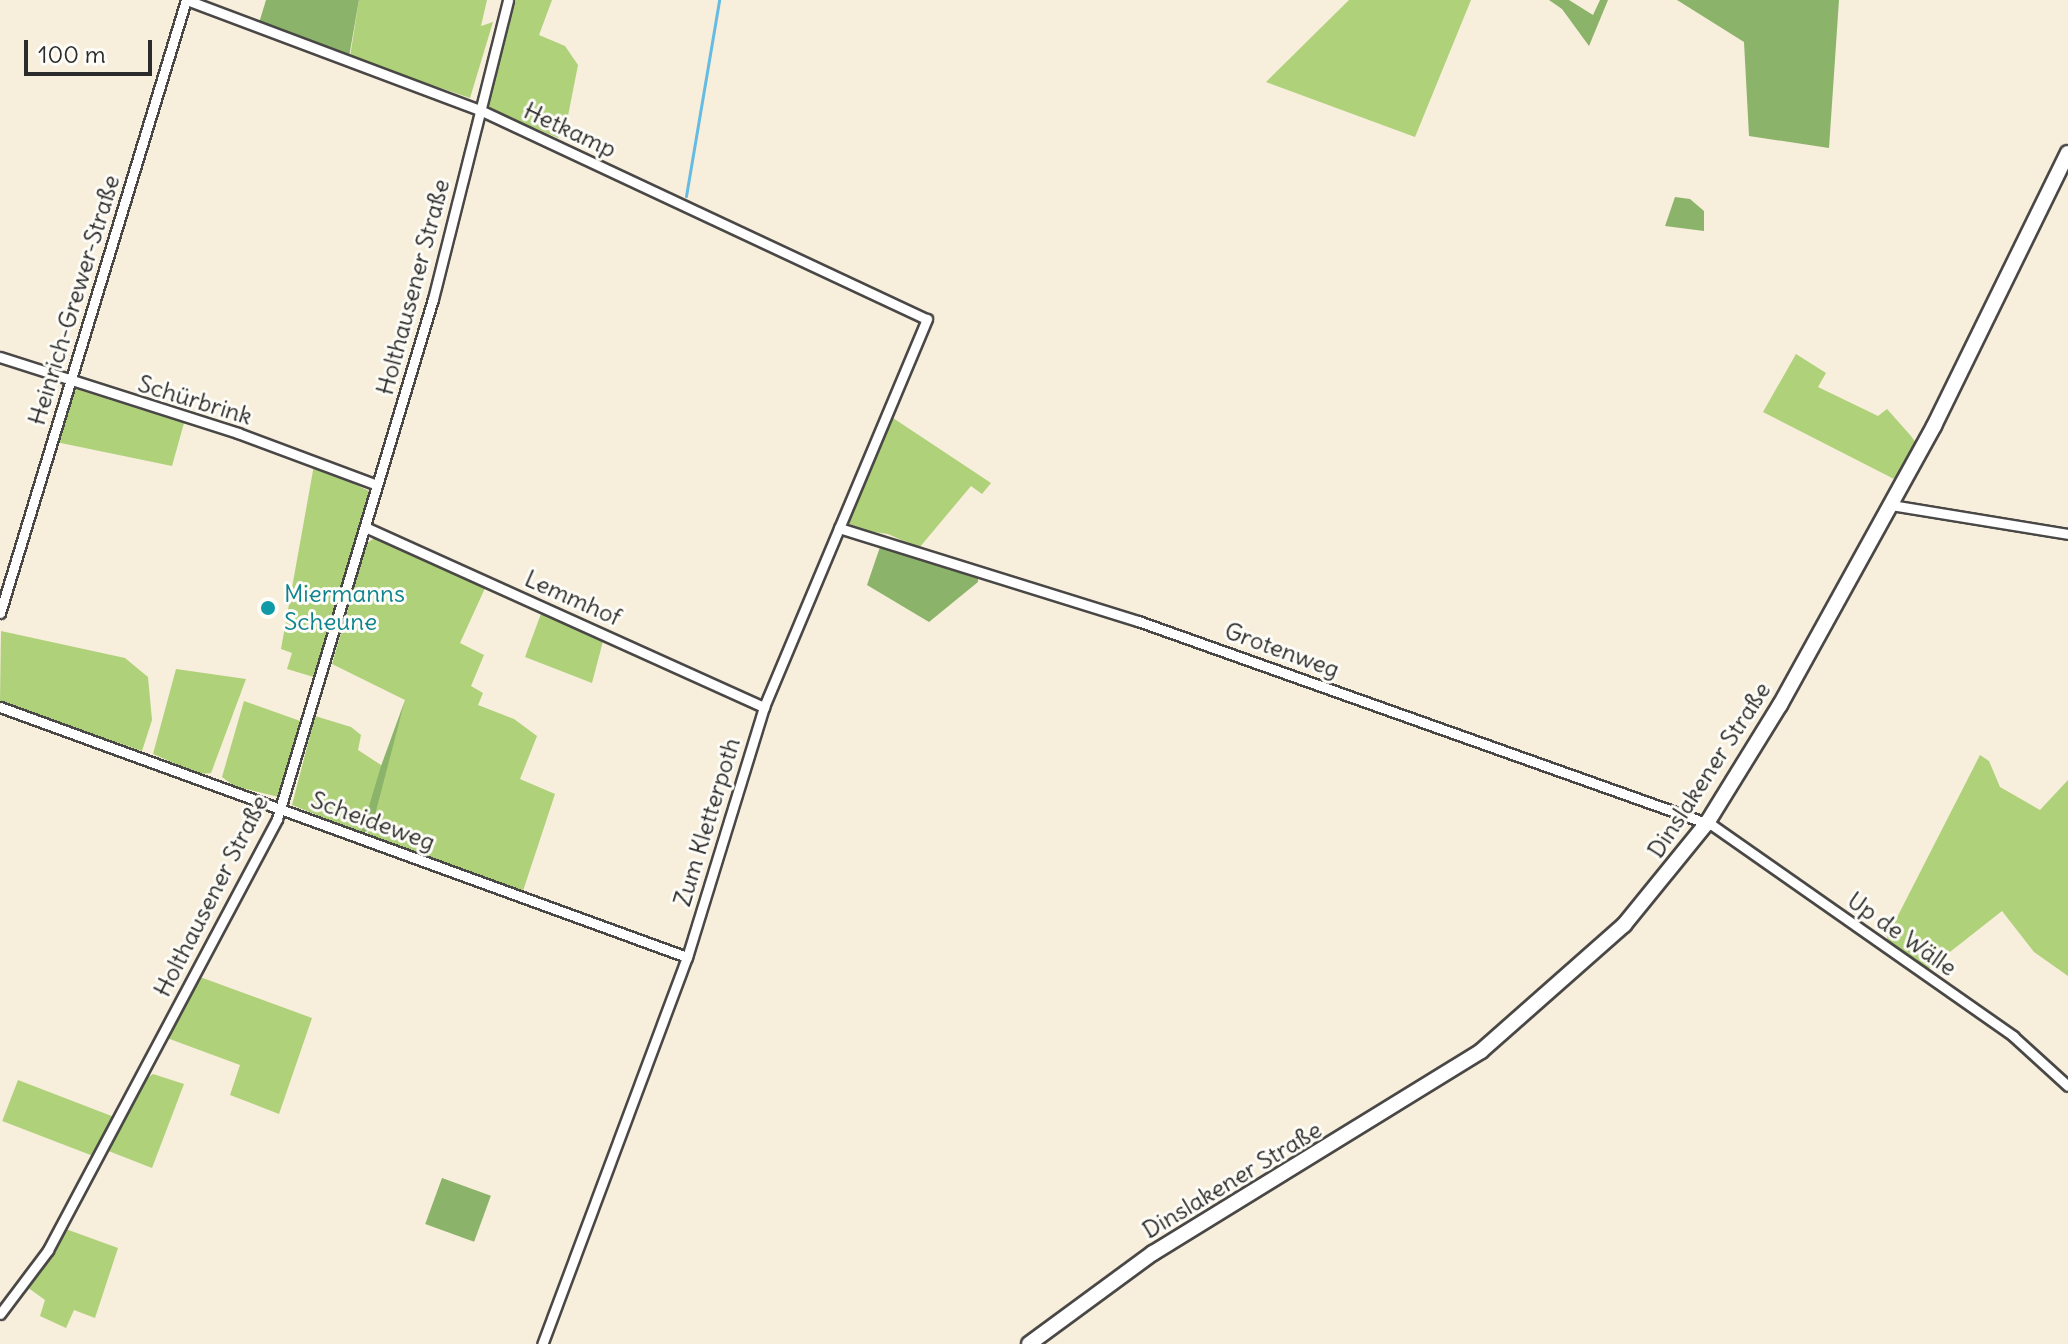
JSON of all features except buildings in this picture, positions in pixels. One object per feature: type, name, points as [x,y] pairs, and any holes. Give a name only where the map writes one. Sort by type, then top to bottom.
[{"type":"main road","name":"Dinslakener Straße","points":[[1029,1344],[1153,1253],[1440,1080],[1524,1018],[1624,925],[1707,823],[1780,705],[1891,505],[2068,153]]},
{"type":"street","name":"Hetkamp","points":[[186,0],[480,110],[927,319]]},
{"type":"street","name":"Heinrich-Grewer-Straße","points":[[0,613],[186,0]]},
{"type":"street","name":"Holthausener Straße","points":[[0,1314],[48,1250],[281,808],[433,299],[508,0]]},
{"type":"street","name":"Zum Kletterpoth","points":[[542,1344],[687,957],[764,707],[927,319]]},
{"type":"street","name":"Schürbrink","points":[[0,357],[252,438],[377,485]]},
{"type":"street","points":[[1891,505],[2068,534]]},
{"type":"street","name":"Lemmhof","points":[[365,527],[764,707]]},
{"type":"street","name":"Grotenweg","points":[[839,528],[1138,621],[1707,823]]},
{"type":"street","name":"Scheideweg","points":[[0,707],[687,957]]},
{"type":"street","name":"Up de Wälle","points":[[1707,823],[2013,1036],[2068,1086]]},
{"type":"green space","points":[[266,0],[359,0],[349,57],[259,23]]},
{"type":"green space","points":[[359,0],[487,0],[481,26],[493,22],[470,98],[350,57]]},
{"type":"green space","points":[[516,0],[552,0],[539,35],[565,46],[578,65],[565,131],[558,138],[487,108]]},
{"type":"green space","points":[[1349,0],[1471,0],[1415,137],[1266,82]]},
{"type":"green space","points":[[1549,0],[1569,0],[1593,15],[1600,0],[1608,0],[1589,46],[1562,9]]},
{"type":"green space","points":[[1677,0],[1839,0],[1829,148],[1749,136],[1744,42]]},
{"type":"green space","points":[[1675,197],[1690,199],[1704,211],[1704,231],[1665,226]]},
{"type":"green space","points":[[1796,354],[1826,373],[1818,387],[1878,416],[1887,409],[1911,436],[1916,443],[1896,480],[1763,412]]},
{"type":"green space","points":[[76,389],[184,423],[172,466],[56,442]]},
{"type":"green space","points":[[890,416],[991,483],[982,494],[971,486],[919,548],[888,534],[854,529],[847,520]]},
{"type":"green space","points":[[314,465],[369,491],[317,678],[287,669],[292,653],[281,649]]},
{"type":"green space","points":[[376,537],[486,586],[460,643],[484,655],[471,686],[483,693],[478,705],[514,719],[537,736],[520,779],[555,794],[523,891],[367,835],[405,700],[332,664],[367,543]]},
{"type":"green space","points":[[880,547],[978,577],[978,582],[929,622],[867,585]]},
{"type":"green space","points":[[542,611],[603,641],[592,683],[525,657]]},
{"type":"green space","points":[[1,631],[125,658],[148,677],[152,720],[142,751],[0,702]]},
{"type":"green space","points":[[176,669],[246,679],[211,773],[199,774],[153,754]]},
{"type":"green space","points":[[405,700],[371,830],[361,833],[381,766]]},
{"type":"green space","points":[[244,701],[303,722],[279,797],[234,786],[222,777]]},
{"type":"green space","points":[[315,716],[351,727],[361,735],[358,750],[384,767],[361,833],[292,805]]},
{"type":"green space","points":[[1980,755],[1989,761],[2000,787],[2040,810],[2068,780],[2068,976],[2034,952],[2002,911],[1927,970],[1888,944],[1887,937]]},
{"type":"green space","points":[[200,977],[312,1018],[279,1114],[230,1095],[240,1065],[167,1038]]},
{"type":"green space","points":[[153,1074],[184,1084],[152,1168],[106,1150],[144,1080]]},
{"type":"green space","points":[[18,1080],[114,1117],[98,1158],[2,1121]]},
{"type":"green space","points":[[442,1178],[491,1196],[474,1242],[425,1224]]},
{"type":"green space","points":[[63,1228],[118,1248],[95,1318],[74,1310],[66,1328],[40,1316],[45,1300],[27,1287]]},
{"type":"waterway","points":[[686,196],[719,0]]},
{"type":"place","name":"Miermanns Scheune","points":[[268,608]]}]
